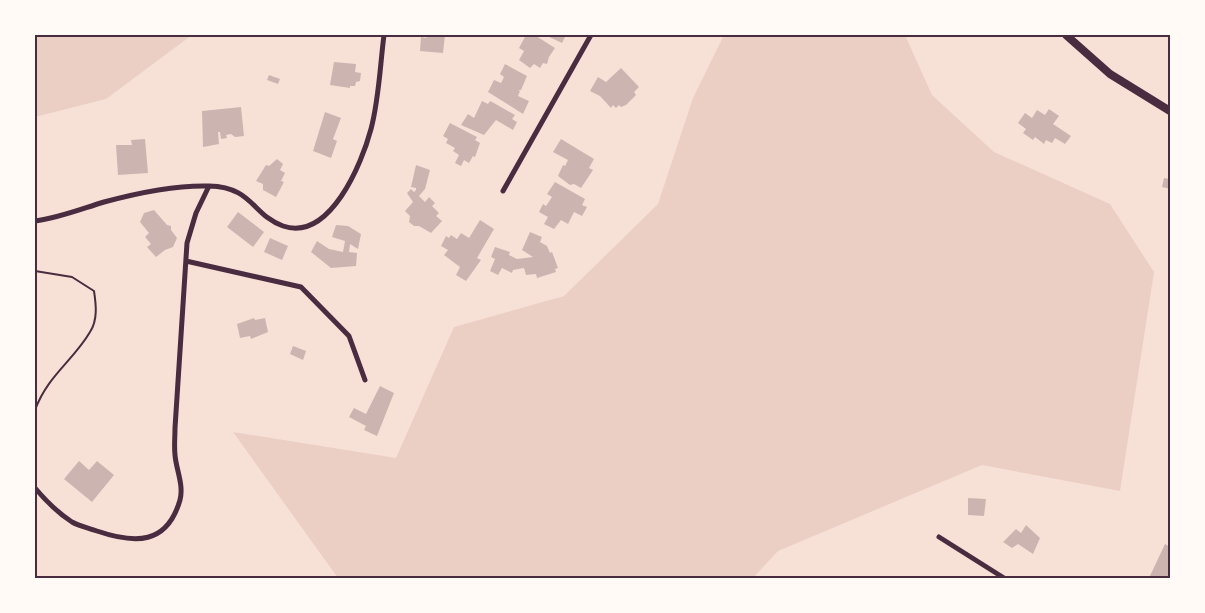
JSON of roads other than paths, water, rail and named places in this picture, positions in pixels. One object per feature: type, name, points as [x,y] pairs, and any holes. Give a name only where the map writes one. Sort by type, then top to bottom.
[{"type":"main road","points":[[1066,35],[1110,74],[1170,111]]},
{"type":"street","points":[[35,221],[150,191],[209,186],[234,189],[250,199],[267,216],[284,226],[304,227],[332,210],[347,189],[372,128],[384,35]]},
{"type":"street","points":[[503,191],[591,35]]},
{"type":"street","points":[[35,488],[48,504],[73,522],[104,533],[130,539],[150,538],[166,528],[180,499],[181,488],[174,455],[186,262],[191,226],[209,186]]},
{"type":"street","points":[[186,262],[301,287],[349,336],[365,380]]},
{"type":"street","points":[[939,537],[1004,578]]}]
